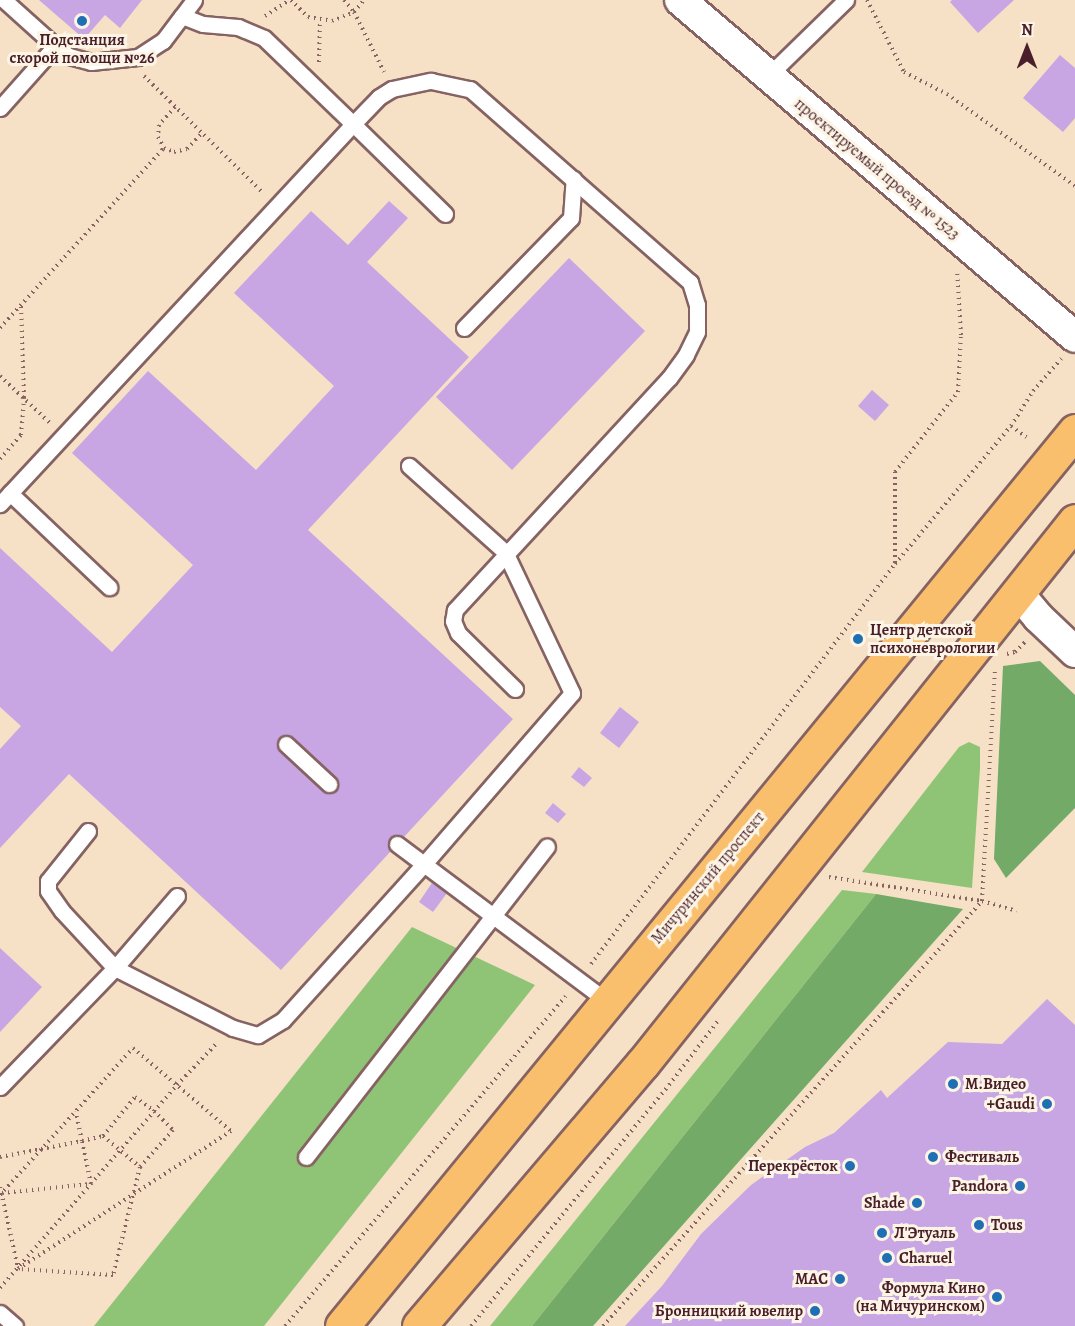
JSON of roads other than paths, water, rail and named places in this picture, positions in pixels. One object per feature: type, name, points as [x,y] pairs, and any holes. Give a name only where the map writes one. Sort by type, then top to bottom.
[{"type":"main road","name":"Мичуринский проспект","points":[[342,1326],[1075,431]]},
{"type":"main road","points":[[419,1326],[643,1062],[1075,521]]},
{"type":"street","name":"проектируемый проезд № 1523","points":[[680,0],[954,234],[1072,344]]},
{"type":"street","points":[[1018,593],[1038,617],[1075,652]]},
{"type":"lane","points":[[4,0],[69,56],[91,62],[138,57],[164,41],[194,0]]},
{"type":"lane","points":[[768,76],[846,0]]},
{"type":"lane","points":[[182,16],[203,24],[238,27],[264,38],[446,214]]},
{"type":"lane","points":[[0,108],[55,46]]},
{"type":"lane","points":[[109,586],[5,498],[379,97],[392,89],[431,81],[470,89],[690,282],[697,305],[697,332],[686,355],[669,378],[505,552],[455,610],[453,621],[458,633],[515,689]]},
{"type":"lane","points":[[464,328],[571,218],[573,179]]},
{"type":"lane","points":[[88,831],[48,881],[48,891],[62,911],[115,968],[232,1028],[258,1035],[283,1020],[424,864],[572,693],[505,552],[409,466]]},
{"type":"lane","points":[[286,744],[329,784]]},
{"type":"lane","points":[[397,844],[607,1001]]},
{"type":"lane","points":[[306,1157],[491,915],[547,846]]},
{"type":"lane","points":[[0,1087],[115,968],[177,896]]},
{"type":"lane","points":[[0,1313],[15,1326]]},
{"type":"place","name":"Подстанция скорой помощи №26","points":[[82,21]]},
{"type":"place","name":"Центр детской психоневрологии","points":[[858,639]]},
{"type":"place","name":"М.Видео","points":[[953,1084]]},
{"type":"place","name":"+Gaudi","points":[[1047,1104]]},
{"type":"place","name":"Фестиваль","points":[[933,1157]]},
{"type":"place","name":"Перекрёсток","points":[[850,1166]]},
{"type":"place","name":"Pandora","points":[[1020,1186]]},
{"type":"place","name":"Shade","points":[[917,1203]]},
{"type":"place","name":"Tous","points":[[979,1225]]},
{"type":"place","name":"Л'Этуаль","points":[[882,1233]]},
{"type":"place","name":"Charuel","points":[[887,1258]]},
{"type":"place","name":"MAC","points":[[840,1279]]},
{"type":"place","name":"Формула Кино (на Мичуринском)","points":[[997,1297]]},
{"type":"place","name":"Бронницкий ювелир","points":[[815,1311]]}]
